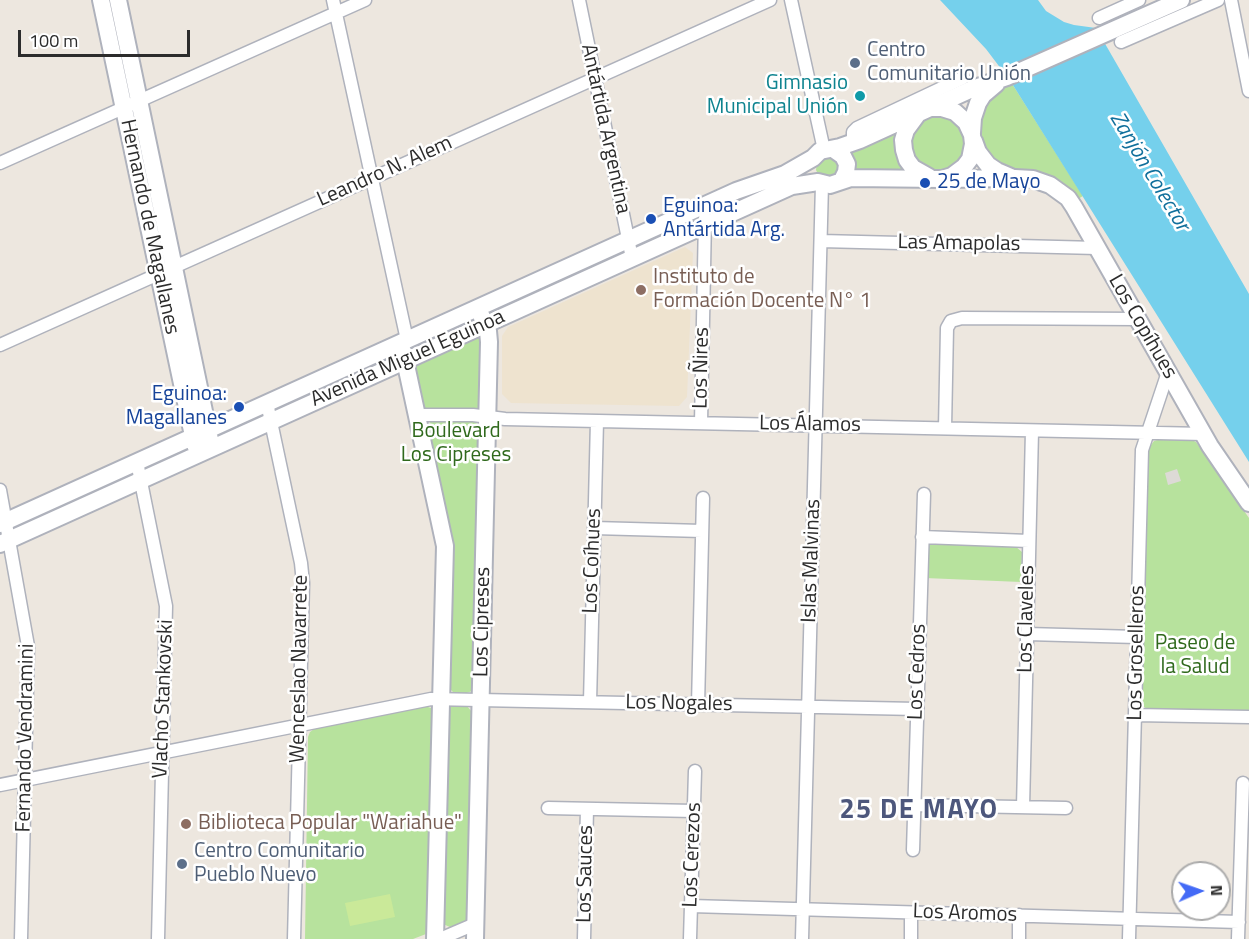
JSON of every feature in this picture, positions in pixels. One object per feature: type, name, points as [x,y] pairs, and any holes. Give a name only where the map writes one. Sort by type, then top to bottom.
[{"type":"main road","name":"Hernando de Magallanes","points":[[101,0],[124,109],[166,271],[205,451]]},
{"type":"main road","name":"Hernando de Magallanes","points":[[118,0],[139,101],[166,271]]},
{"type":"main road","points":[[939,179],[956,173],[967,163],[972,154],[973,118],[980,99],[989,89],[1007,76],[1099,27],[1181,0]]},
{"type":"main road","name":"Avenida Miguel Eguinoa","points":[[3,523],[706,204],[748,186],[785,174],[823,152],[854,143],[977,87],[1007,76]]},
{"type":"main road","points":[[925,110],[942,108],[955,112],[966,122],[973,137]]},
{"type":"main road","name":"Avenida Miguel Eguinoa","points":[[925,110],[908,125],[904,135],[904,150],[913,168],[926,177],[939,179]]},
{"type":"main road","name":"Los Copíhues","points":[[973,137],[978,152],[988,165],[1015,178]]},
{"type":"main road","points":[[820,183],[811,171],[823,152],[840,153],[845,160],[847,168],[842,180]]},
{"type":"main road","name":"Avenida Miguel Eguinoa","points":[[5,541],[792,186],[820,183],[830,185],[842,180],[857,178],[939,179]]},
{"type":"main road","name":"Los Copíhues","points":[[939,179],[1015,178],[1039,181],[1060,191],[1074,207],[1204,434],[1249,503]]},
{"type":"main road","name":"Los Cipreses","points":[[475,932],[489,342],[485,324],[477,308]]},
{"type":"main road","name":"Los Cipreses","points":[[404,341],[405,360],[445,546],[437,939]]},
{"type":"street","points":[[333,0],[372,178],[404,341]]},
{"type":"street","points":[[0,163],[364,0]]},
{"type":"street","name":"Antártida Argentina","points":[[579,0],[632,258]]},
{"type":"street","name":"Leandro N. Alem","points":[[0,345],[770,0]]},
{"type":"street","points":[[791,0],[823,152]]},
{"type":"street","points":[[1099,27],[1139,0]]},
{"type":"street","points":[[1121,42],[1218,0]]},
{"type":"street","points":[[1231,0],[1249,91]]},
{"type":"street","points":[[854,143],[853,132],[857,128],[963,78]]},
{"type":"street","name":"Islas Malvinas","points":[[802,939],[820,183]]},
{"type":"street","name":"Los Ñires","points":[[701,423],[706,204]]},
{"type":"street","name":"Las Amapolas","points":[[820,241],[1097,248]]},
{"type":"street","points":[[945,429],[947,332],[951,321],[962,318],[1138,319]]},
{"type":"street","name":"Los Groselleros","points":[[1130,939],[1142,459],[1147,433],[1168,372]]},
{"type":"street","name":"Wenceslao Navarrete","points":[[267,403],[303,576],[294,939]]},
{"type":"street","name":"Los Álamos","points":[[417,415],[1204,434]]},
{"type":"street","name":"Los Coíhues","points":[[590,702],[597,421]]},
{"type":"street","name":"Los Claveles","points":[[1023,807],[1032,430]]},
{"type":"street","name":"Vlacho Stankovski","points":[[137,462],[166,606],[158,939]]},
{"type":"street","name":"Fernando Vendramini","points":[[0,490],[5,541],[28,639],[21,939]]},
{"type":"street","name":"Los Cedros","points":[[914,850],[924,494]]},
{"type":"street","points":[[698,705],[703,498]]},
{"type":"street","points":[[594,528],[702,531]]},
{"type":"street","points":[[922,537],[1029,541]]},
{"type":"street","points":[[1027,634],[1137,637]]},
{"type":"street","name":"Los Nogales","points":[[0,785],[424,700],[917,709]]},
{"type":"street","points":[[1135,715],[1249,717]]},
{"type":"street","name":"Los Cerezos","points":[[690,939],[695,771]]},
{"type":"street","points":[[1238,939],[1245,825],[1243,783]]},
{"type":"street","points":[[915,805],[1066,808]]},
{"type":"street","points":[[548,808],[694,811]]},
{"type":"street","name":"Los Sauces","points":[[584,939],[587,809]]},
{"type":"street","name":"Los Aromos","points":[[691,906],[1239,922]]},
{"type":"street","points":[[911,912],[911,939]]},
{"type":"street","points":[[1019,939],[1020,915]]},
{"type":"street","points":[[437,939],[475,932]]},
{"type":"shaded area","name":"Instituto de Formación Docente N° 1","points":[[685,247],[693,253],[687,397],[679,406],[511,403],[502,394],[502,336],[508,327]]},
{"type":"shaded area","points":[[1177,469],[1181,481],[1168,485],[1165,473]]},
{"type":"green space","points":[[1011,82],[1083,196],[1078,199],[1066,186],[1044,173],[1010,169],[996,162],[986,151],[980,137],[979,124],[983,108],[998,90]]},
{"type":"green space","points":[[935,113],[962,124],[965,128],[966,156],[943,173],[924,170],[909,150],[914,125]]},
{"type":"green space","points":[[898,130],[910,172],[854,172],[848,150]]},
{"type":"green space","points":[[831,155],[842,166],[833,180],[818,174],[816,170],[817,162]]},
{"type":"green space","name":"Boulevard Los Cipreses","points":[[476,333],[482,337],[482,405],[477,410],[425,408],[414,362]]},
{"type":"green space","name":"Boulevard Los Cipreses","points":[[431,421],[479,422],[474,687],[472,691],[464,694],[453,692],[450,689],[427,427]]},
{"type":"green space","name":"Paseo de la Salud","points":[[1164,438],[1190,439],[1196,442],[1249,518],[1249,712],[1149,710],[1140,702],[1148,449],[1154,441]]},
{"type":"green space","points":[[933,543],[1015,546],[1022,552],[1021,582],[925,578],[928,546]]},
{"type":"green space","points":[[453,704],[466,705],[473,713],[468,921],[452,928],[443,924],[447,709]]},
{"type":"green space","points":[[425,706],[433,711],[426,934],[413,939],[305,939],[308,737],[310,732],[314,729]]},
{"type":"green space","points":[[390,894],[395,917],[350,926],[345,903]]},
{"type":"water","name":"Zanjón Colector","points":[[940,0],[1038,0],[1046,11],[1064,22],[1096,28],[1249,294],[1249,462],[1011,82],[986,49]]},
{"type":"place","name":"Centro Comunitario Unión","points":[[855,63]]},
{"type":"place","name":"Gimnasio Municipal Unión","points":[[860,96]]},
{"type":"place","name":"25 de Mayo","points":[[925,183]]},
{"type":"place","name":"Eguinoa: Antártida Arg.","points":[[651,219]]},
{"type":"place","name":"Instituto de Formación Docente N° 1","points":[[641,290]]},
{"type":"place","name":"Eguinoa: Magallanes","points":[[239,407]]},
{"type":"place","name":"Biblioteca Popular \"Wariahue\"","points":[[186,824]]},
{"type":"place","name":"Centro Comunitario Pueblo Nuevo","points":[[182,864]]},
{"type":"district","name":"25 DE MAYO","points":[[919,811]]}]
